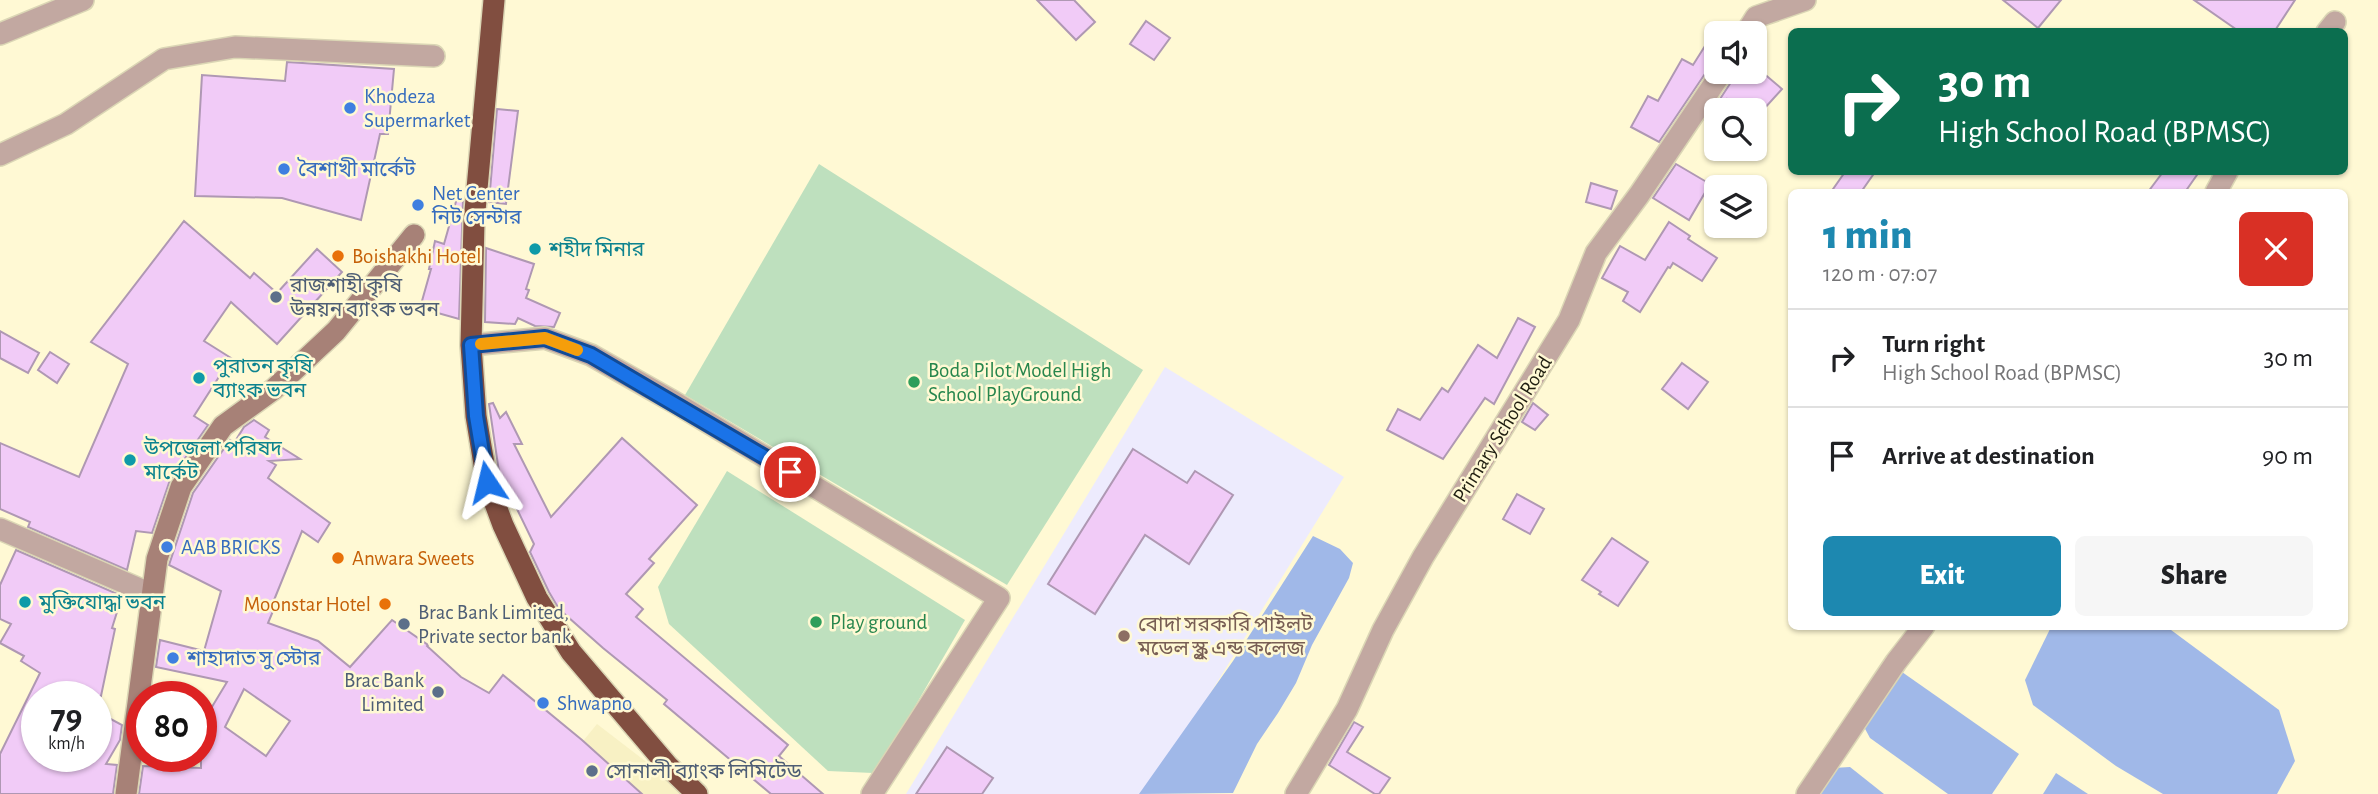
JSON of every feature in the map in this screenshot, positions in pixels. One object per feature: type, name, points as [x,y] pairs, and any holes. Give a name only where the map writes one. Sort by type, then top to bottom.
[{"type":"highway","points":[[494,0],[474,222],[471,345],[476,416],[487,482],[503,525],[537,598],[571,652],[668,766],[697,794]]},
{"type":"street","points":[[0,34],[83,0]]},
{"type":"street","points":[[1760,21],[1805,0]]},
{"type":"street","points":[[0,155],[66,124],[164,58],[235,47],[434,56]]},
{"type":"street","name":"Primary School Road","points":[[1296,794],[1347,709],[1383,630],[1423,557],[1569,320],[1596,253],[1714,84]]},
{"type":"street","points":[[126,794],[157,559],[181,487],[223,426],[274,389],[337,331],[414,235]]},
{"type":"street","points":[[471,345],[545,338],[591,355],[999,598],[872,794]]},
{"type":"street","points":[[0,529],[151,594]]},
{"type":"street","points":[[1807,794],[1881,683],[1921,630]]},
{"type":"shaded area","name":"বোদা সরকারি পাইলট মডেল স্কুল এন্ড কলেজ","points":[[1165,367],[1344,477],[1148,794],[906,794]]},
{"type":"shaded area","points":[[597,724],[688,794],[540,794]]},
{"type":"green space","name":"Boda Pilot Model High School PlayGround","points":[[819,164],[1143,370],[1007,585],[685,395]]},
{"type":"green space","name":"Play ground","points":[[727,471],[965,620],[873,773],[828,771],[669,624],[658,587]]},
{"type":"water","points":[[1313,536],[1340,549],[1353,563],[1349,578],[1312,645],[1296,683],[1257,744],[1233,793],[1139,794],[1233,661]]},
{"type":"water","points":[[2050,630],[2171,630],[2279,710],[2295,761],[2277,794],[2163,794],[2116,766],[2033,705],[2025,680]]},
{"type":"water","points":[[1902,672],[2019,754],[1992,794],[1948,794],[1870,738],[1863,725]]},
{"type":"water","points":[[1850,767],[1884,794],[1821,794],[1821,784],[1833,768]]},
{"type":"water","points":[[2056,773],[2088,794],[2043,794]]},
{"type":"building","points":[[1037,0],[1074,0],[1095,22],[1076,40]]},
{"type":"building","points":[[2003,0],[2061,0],[2038,28]]},
{"type":"building","points":[[2194,0],[2295,0],[2277,28],[2234,28]]},
{"type":"building","points":[[1146,21],[1170,38],[1154,60],[1130,44]]},
{"type":"building","points":[[1704,48],[1704,75],[1659,142],[1631,127],[1648,96],[1658,101],[1682,59],[1693,65]]},
{"type":"building","name":"বৈশাখী মার্কেট","points":[[287,62],[394,69],[388,134],[380,134],[361,220],[282,198],[195,196],[202,75],[285,81]]},
{"type":"building","points":[[1767,76],[1782,89],[1767,106],[1767,98],[1721,98],[1730,84],[1767,84]]},
{"type":"building","points":[[497,109],[518,111],[506,204],[489,202]]},
{"type":"building","points":[[1676,164],[1704,180],[1704,194],[1689,220],[1653,198]]},
{"type":"building","points":[[1843,175],[1873,175],[1863,189],[1833,189]]},
{"type":"building","points":[[2161,175],[2197,175],[2187,189],[2150,189]]},
{"type":"building","points":[[1591,183],[1617,191],[1611,209],[1586,202]]},
{"type":"building","points":[[457,198],[463,200],[459,319],[420,308],[431,269],[435,241],[444,244]]},
{"type":"building","points":[[184,221],[250,278],[254,273],[277,293],[317,249],[342,272],[277,344],[231,302],[204,341],[231,358],[194,416],[208,425],[170,480],[152,533],[136,531],[127,570],[28,527],[30,522],[0,509],[0,443],[79,477],[128,364],[91,342]]},
{"type":"building","points":[[1669,222],[1690,236],[1688,239],[1717,258],[1702,281],[1673,263],[1640,312],[1623,301],[1628,292],[1602,278],[1620,246],[1645,260]]},
{"type":"building","points":[[486,248],[534,264],[526,298],[560,313],[554,327],[535,326],[518,318],[515,324],[485,322]]},
{"type":"building","points":[[1518,318],[1535,327],[1494,404],[1485,398],[1443,459],[1387,430],[1398,409],[1420,420],[1442,388],[1448,392],[1478,345],[1497,358]]},
{"type":"building","points":[[0,331],[39,353],[28,373],[0,358]]},
{"type":"building","points":[[50,352],[69,364],[57,383],[38,370]]},
{"type":"building","points":[[1682,363],[1708,382],[1688,409],[1662,389]]},
{"type":"building","points":[[493,403],[500,418],[506,412],[522,444],[514,444],[551,517],[622,438],[697,505],[649,559],[654,563],[626,594],[643,609],[636,617],[788,745],[779,756],[823,794],[771,794],[664,704],[667,700],[559,609],[530,552],[534,544],[499,472],[489,404]]},
{"type":"building","points":[[1533,403],[1548,415],[1535,430],[1522,422]]},
{"type":"building","points":[[254,420],[269,430],[265,437],[300,459],[269,461],[276,465],[268,478],[330,523],[318,542],[302,531],[270,610],[273,611],[268,623],[318,641],[350,667],[392,620],[428,645],[461,677],[489,693],[503,675],[642,794],[139,794],[142,772],[217,772],[217,699],[227,682],[156,667],[160,640],[204,651],[221,591],[169,565],[193,493],[230,440],[234,443],[244,427]],"holes":[[[244,689],[290,721],[266,756],[225,727]]]},
{"type":"building","points":[[1133,449],[1187,483],[1195,471],[1233,495],[1189,564],[1145,535],[1095,614],[1048,584]]},
{"type":"building","points":[[1517,494],[1544,509],[1530,534],[1503,519]]},
{"type":"building","points":[[1612,538],[1648,562],[1618,606],[1582,580]]},
{"type":"building","points":[[16,550],[122,596],[112,628],[115,629],[104,681],[36,681],[40,673],[21,661],[24,656],[0,643],[11,624],[0,619],[0,585]]},
{"type":"building","points":[[21,711],[21,772],[112,772],[112,765],[117,765],[113,794],[0,794],[0,754]]},
{"type":"building","points":[[112,720],[122,725],[120,740],[112,754]]},
{"type":"building","points":[[1354,722],[1363,727],[1347,752],[1390,778],[1379,794],[1329,765]]},
{"type":"building","points":[[947,747],[993,778],[982,794],[916,794]]},
{"type":"slow traffic","points":[[481,344],[545,338],[577,350]]},
{"type":"place","name":"Khodeza Supermarket","points":[[350,108]]},
{"type":"place","name":"বৈশাখী মার্কেট","points":[[284,169]]},
{"type":"place","name":"Net Center নিট সেন্টার","points":[[418,205]]},
{"type":"place","name":"শহীদ মিনার","points":[[535,249]]},
{"type":"place","name":"Boishakhi Hotel","points":[[338,256]]},
{"type":"place","name":"রাজশাহী কৃষি উন্নয়ন ব্যাংক ভবন","points":[[276,297]]},
{"type":"place","name":"পুরাতন কৃষি ব্যাংক ভবন","points":[[199,378]]},
{"type":"place","name":"Boda Pilot Model High School PlayGround","points":[[914,382]]},
{"type":"place","name":"উপজেলা পরিষদ মার্কেট","points":[[130,460]]},
{"type":"place","name":"AAB BRICKS","points":[[167,547]]},
{"type":"place","name":"Anwara Sweets","points":[[338,558]]},
{"type":"place","name":"মুক্তিযোদ্ধা ভবন","points":[[25,602]]},
{"type":"place","name":"Moonstar Hotel","points":[[385,604]]},
{"type":"place","name":"Play ground","points":[[816,622]]},
{"type":"place","name":"Brac Bank Limited, Private sector bank","points":[[404,624]]},
{"type":"place","name":"বোদা সরকারি পাইলট মডেল স্কুল এন্ড কলেজ","points":[[1124,636]]},
{"type":"place","name":"শাহাদাত সু স্টোর","points":[[173,658]]},
{"type":"place","name":"Brac Bank Limited","points":[[438,692]]},
{"type":"place","name":"Shwapno","points":[[543,703]]},
{"type":"place","name":"সোনালী ব্যাংক লিমিটেড","points":[[592,771]]},
{"type":"route","points":[[487,482],[476,416],[471,345],[545,338],[591,355],[790,472]]}]
